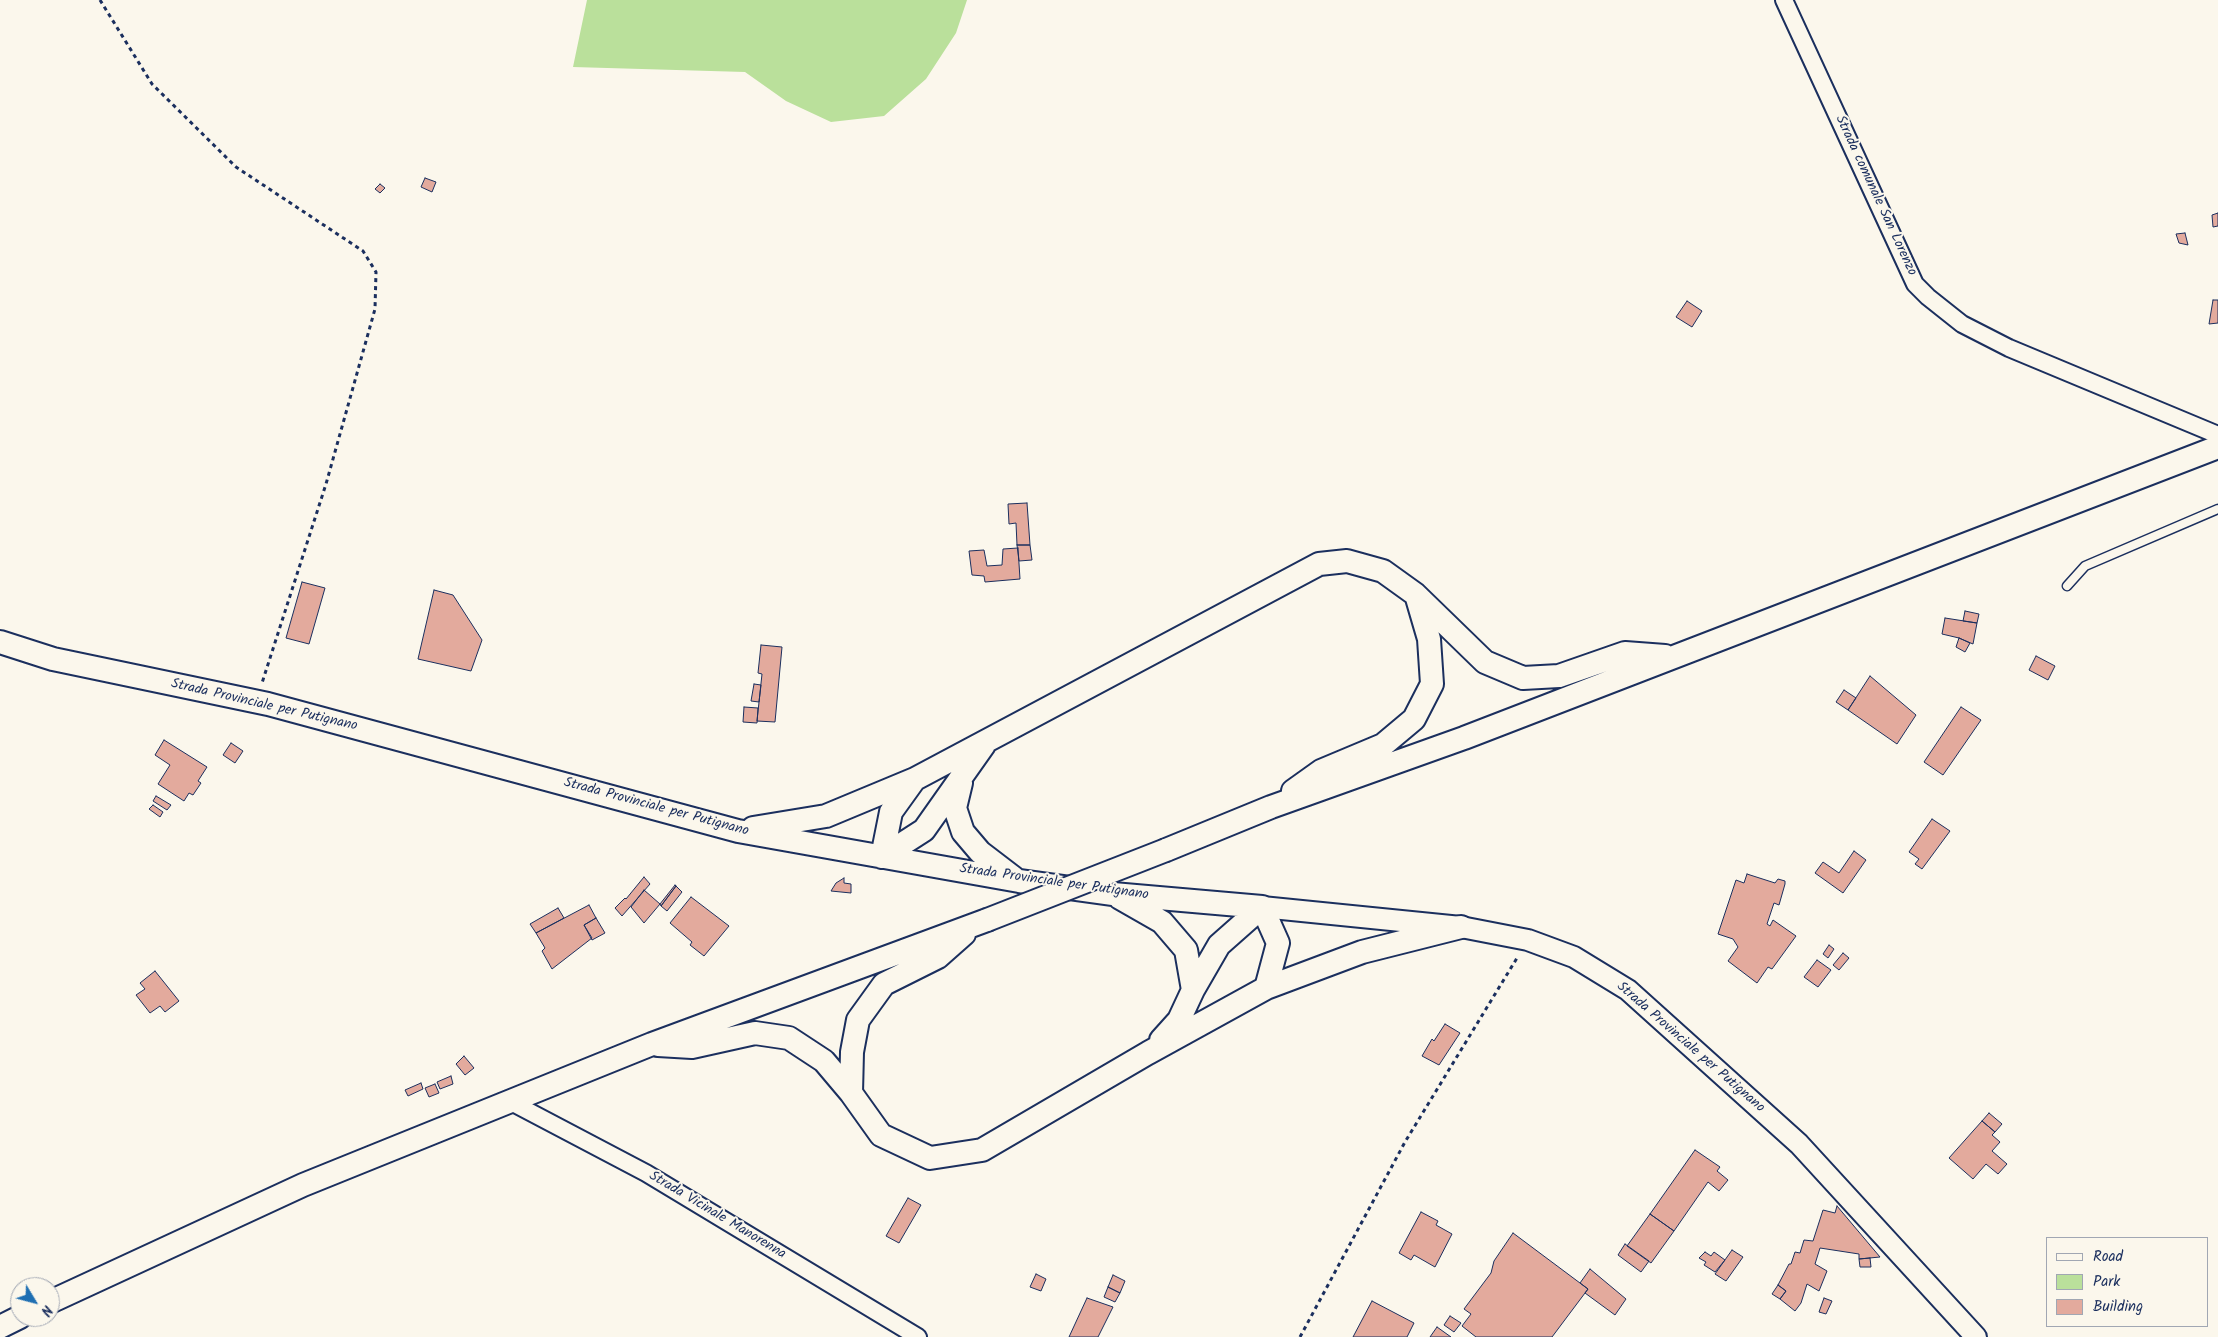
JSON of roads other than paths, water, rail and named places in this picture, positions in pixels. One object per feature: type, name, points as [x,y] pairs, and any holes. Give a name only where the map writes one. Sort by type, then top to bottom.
[{"type":"main road","points":[[60,1297],[303,1185],[652,1044],[982,922],[1271,807],[1464,738],[1671,656],[2186,460],[2214,437]]},
{"type":"main road","points":[[738,831],[826,816],[915,779],[1319,564],[1347,561],[1383,571],[1416,594],[1485,662],[1523,678],[1559,676],[1626,653],[1671,656]]},
{"type":"main road","points":[[1271,807],[1321,771],[1383,744],[1414,719],[1432,684],[1430,640],[1416,594]]},
{"type":"main road","name":"Strada Provinciale per Putignano","points":[[0,642],[53,659],[256,701],[738,831],[1019,881],[1113,894],[1262,907]]},
{"type":"main road","points":[[882,857],[924,830],[988,740]]},
{"type":"main road","points":[[963,775],[955,808],[963,832],[980,852],[1019,881]]},
{"type":"main road","points":[[882,857],[891,812],[915,779]]},
{"type":"main road","points":[[1113,894],[1162,922],[1186,950],[1193,990]]},
{"type":"main road","points":[[1148,1053],[1180,1020],[1193,990],[1219,945],[1262,907],[1278,943],[1266,988]]},
{"type":"main road","points":[[851,1093],[852,1052],[858,1020],[884,984],[938,956],[982,922]]},
{"type":"main road","points":[[652,1044],[692,1048],[754,1033],[789,1038],[824,1061],[851,1093],[881,1135],[930,1158],[982,1150],[1148,1053],[1266,988],[1362,952],[1461,927]]},
{"type":"street","name":"Strada comunale San Lorenzo","points":[[1784,0],[1916,284],[1922,291],[1962,324],[2009,348],[2214,437]]},
{"type":"street","name":"Strada Provinciale per Putignano","points":[[1262,907],[1461,927],[1528,940],[1574,957],[1628,990],[1799,1144],[1976,1337]]},
{"type":"street","name":"Strada Vicinale Manorenna","points":[[511,1102],[646,1173],[918,1337]]},
{"type":"lane","points":[[2066,586],[2086,566],[2218,509]]}]
